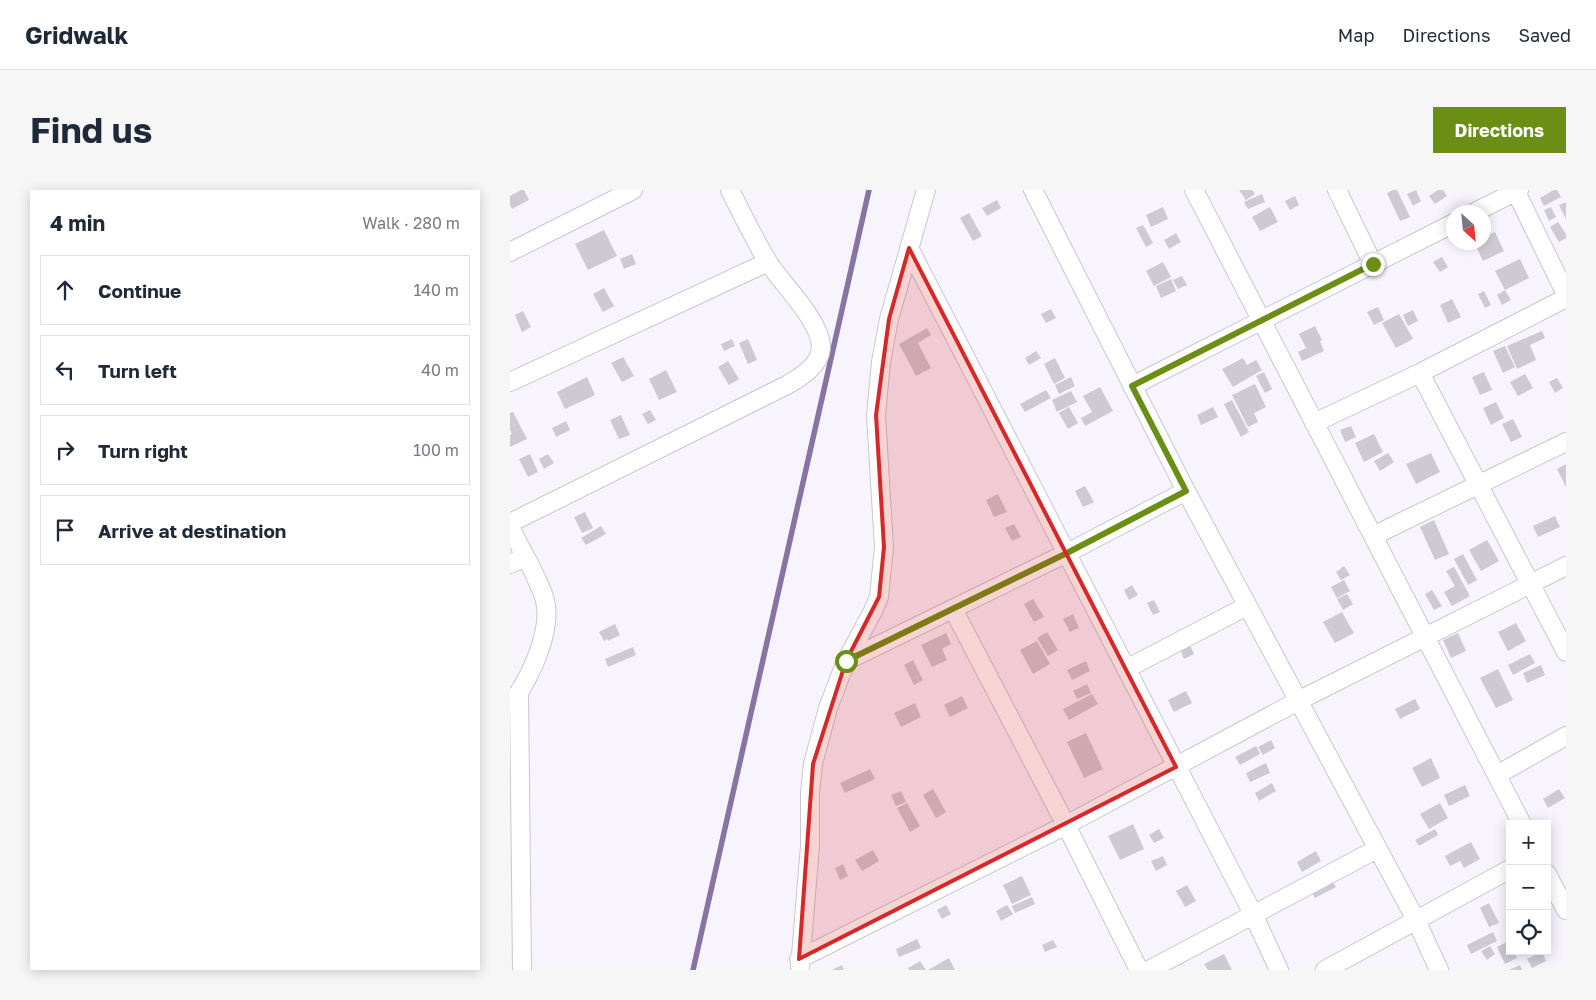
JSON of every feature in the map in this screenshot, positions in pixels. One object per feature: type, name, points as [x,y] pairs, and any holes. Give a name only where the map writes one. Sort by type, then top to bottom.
[{"type":"street","points":[[510,252],[633,190]]},
{"type":"street","points":[[510,523],[778,390],[805,374],[818,360],[821,346],[817,332],[807,314],[768,262],[730,190]]},
{"type":"street","points":[[799,964],[810,846],[810,793],[813,764],[828,708],[846,661],[879,597],[884,547],[876,415],[882,362],[889,319],[926,190]]},
{"type":"street","points":[[1033,190],[1186,491],[1416,920],[1439,970]]},
{"type":"street","points":[[1194,190],[1520,820]]},
{"type":"street","points":[[1337,190],[1373,264]]},
{"type":"street","points":[[1489,205],[1517,191],[1566,294]]},
{"type":"street","points":[[1132,386],[1446,228]]},
{"type":"street","points":[[909,248],[1254,916],[1279,970]]},
{"type":"street","points":[[510,382],[768,262]]},
{"type":"street","points":[[1314,423],[1420,373],[1566,298]]},
{"type":"street","points":[[1420,373],[1566,652]]},
{"type":"street","points":[[1373,536],[1566,442]]},
{"type":"street","points":[[846,661],[1067,553],[1186,491]]},
{"type":"street","points":[[510,527],[517,560],[545,598],[546,622],[538,656],[515,699],[522,970]]},
{"type":"street","points":[[799,964],[1066,825],[1298,701],[1566,566]]},
{"type":"street","points":[[1126,669],[1247,606]]},
{"type":"street","points":[[952,609],[1066,825],[1139,970]]},
{"type":"street","points":[[1496,775],[1566,736]]},
{"type":"street","points":[[1149,970],[1254,916],[1377,848]]},
{"type":"street","points":[[1325,970],[1506,872]]},
{"type":"street","points":[[1551,882],[1566,910]]},
{"type":"highlighted area","points":[[909,248],[1176,767],[799,959],[813,764],[846,661],[879,597],[884,547],[876,415],[889,319]]},
{"type":"building","points":[[524,190],[529,200],[512,209],[510,196]]},
{"type":"building","points":[[1239,190],[1252,190],[1255,194],[1246,200]]},
{"type":"building","points":[[1397,190],[1410,217],[1400,221],[1387,193]]},
{"type":"building","points":[[1416,190],[1421,201],[1413,206],[1407,194]]},
{"type":"building","points":[[1438,190],[1443,190],[1447,196],[1435,204],[1429,196]]},
{"type":"building","points":[[1557,190],[1561,197],[1544,206],[1540,198]]},
{"type":"building","points":[[1262,194],[1265,202],[1248,209],[1244,202]]},
{"type":"building","points":[[1295,196],[1299,205],[1290,210],[1285,201]]},
{"type":"building","points":[[997,200],[1001,208],[987,216],[982,208]]},
{"type":"building","points":[[1566,202],[1566,219],[1559,205]]},
{"type":"building","points":[[1163,207],[1168,219],[1151,227],[1146,215]]},
{"type":"building","points":[[1270,207],[1278,222],[1260,231],[1252,217]]},
{"type":"building","points":[[1551,207],[1556,217],[1549,221],[1544,210]]},
{"type":"building","points":[[969,213],[982,236],[973,241],[960,218]]},
{"type":"building","points":[[1558,222],[1566,234],[1566,238],[1559,242],[1550,227]]},
{"type":"building","points":[[1143,225],[1153,243],[1146,247],[1136,228]]},
{"type":"building","points":[[604,230],[617,256],[588,270],[575,244]]},
{"type":"building","points":[[1495,232],[1504,251],[1483,261],[1478,250],[1491,250],[1491,234]]},
{"type":"building","points":[[1176,233],[1181,242],[1169,249],[1164,240]]},
{"type":"building","points":[[632,254],[636,264],[624,269],[620,259]]},
{"type":"building","points":[[1442,257],[1448,267],[1440,272],[1433,262]]},
{"type":"building","points":[[1520,259],[1529,278],[1505,290],[1495,271]]},
{"type":"building","points":[[1163,262],[1171,277],[1154,286],[1146,271]]},
{"type":"building","points":[[1182,276],[1187,285],[1178,289],[1173,280]]},
{"type":"building","points":[[1171,279],[1176,291],[1161,298],[1156,286]]},
{"type":"building","points":[[604,288],[614,306],[603,312],[593,294]]},
{"type":"building","points":[[1505,290],[1511,300],[1502,305],[1497,295]]},
{"type":"building","points":[[1484,291],[1491,305],[1485,308],[1478,294]]},
{"type":"building","points":[[1452,299],[1461,317],[1448,323],[1440,305]]},
{"type":"building","points":[[1378,307],[1384,320],[1374,325],[1367,312]]},
{"type":"building","points":[[1051,309],[1056,318],[1046,323],[1041,314]]},
{"type":"building","points":[[1413,310],[1418,321],[1408,326],[1403,315]]},
{"type":"building","points":[[523,311],[531,327],[522,332],[515,315]]},
{"type":"building","points":[[1399,314],[1413,339],[1396,348],[1382,323]]},
{"type":"building","points":[[1315,326],[1322,340],[1320,341],[1324,351],[1302,361],[1298,352],[1306,348],[1299,334]]},
{"type":"building","points":[[927,328],[931,335],[918,343],[931,368],[916,376],[899,344]]},
{"type":"building","points":[[1542,331],[1545,338],[1530,345],[1536,360],[1517,369],[1507,346]]},
{"type":"building","points":[[732,339],[735,346],[724,351],[721,344]]},
{"type":"building","points":[[748,339],[757,360],[748,364],[739,343]]},
{"type":"building","points":[[1505,346],[1515,367],[1503,373],[1493,351]]},
{"type":"building","points":[[1036,351],[1041,358],[1029,365],[1025,358]]},
{"type":"building","points":[[623,357],[634,376],[622,382],[611,363]]},
{"type":"building","points":[[1055,358],[1065,378],[1054,384],[1044,364]]},
{"type":"building","points":[[1243,358],[1247,365],[1256,360],[1262,370],[1233,387],[1222,369]]},
{"type":"building","points":[[728,361],[739,379],[729,385],[718,367]]},
{"type":"building","points":[[666,370],[677,392],[659,400],[649,379]]},
{"type":"building","points":[[1264,372],[1272,389],[1265,393],[1256,376]]},
{"type":"building","points":[[1484,372],[1492,390],[1480,395],[1472,377]]},
{"type":"building","points":[[1525,374],[1533,388],[1518,396],[1510,382]]},
{"type":"building","points":[[587,377],[595,395],[565,409],[557,392]]},
{"type":"building","points":[[1071,377],[1075,386],[1059,394],[1055,385]]},
{"type":"building","points":[[1557,378],[1563,388],[1555,393],[1549,382]]},
{"type":"building","points":[[1255,384],[1266,407],[1254,413],[1258,422],[1248,427],[1232,395]]},
{"type":"building","points":[[1100,387],[1113,411],[1085,426],[1081,418],[1092,412],[1083,396]]},
{"type":"building","points":[[1046,390],[1051,398],[1025,412],[1020,404]]},
{"type":"building","points":[[1071,391],[1077,402],[1057,412],[1052,400]]},
{"type":"building","points":[[1232,400],[1249,432],[1241,437],[1224,404]]},
{"type":"building","points":[[1496,402],[1504,418],[1491,425],[1483,408]]},
{"type":"building","points":[[1069,407],[1078,423],[1068,429],[1059,413]]},
{"type":"building","points":[[1213,407],[1218,417],[1201,425],[1197,415]]},
{"type":"building","points":[[650,410],[656,420],[648,424],[642,414]]},
{"type":"building","points":[[513,412],[527,439],[510,447],[510,435],[512,434],[510,429],[510,413]]},
{"type":"building","points":[[621,415],[630,435],[619,439],[610,420]]},
{"type":"building","points":[[1513,419],[1522,437],[1511,442],[1502,424]]},
{"type":"building","points":[[566,421],[570,430],[556,437],[552,428]]},
{"type":"building","points":[[1351,426],[1356,437],[1345,442],[1340,430]]},
{"type":"building","points":[[1374,434],[1383,452],[1364,462],[1355,443]]},
{"type":"building","points":[[1388,453],[1394,462],[1380,471],[1374,461]]},
{"type":"building","points":[[1431,453],[1440,472],[1416,484],[1406,464]]},
{"type":"building","points":[[530,454],[538,472],[528,477],[519,459]]},
{"type":"building","points":[[548,454],[554,463],[544,469],[539,459]]},
{"type":"building","points":[[1566,464],[1566,487],[1557,469]]},
{"type":"building","points":[[1085,486],[1094,502],[1083,507],[1075,491]]},
{"type":"building","points":[[998,494],[1007,512],[994,517],[986,500]]},
{"type":"building","points":[[585,512],[593,528],[582,533],[574,517]]},
{"type":"building","points":[[1555,516],[1560,527],[1538,537],[1533,526]]},
{"type":"building","points":[[1434,520],[1449,554],[1435,560],[1420,527]]},
{"type":"building","points":[[1014,524],[1021,537],[1012,541],[1005,528]]},
{"type":"building","points":[[601,526],[606,534],[586,545],[581,538]]},
{"type":"building","points":[[1487,540],[1499,561],[1481,571],[1469,550]]},
{"type":"building","points":[[1463,554],[1477,580],[1468,585],[1454,559]]},
{"type":"building","points":[[1344,566],[1350,575],[1341,580],[1336,572]]},
{"type":"building","points":[[1454,567],[1470,596],[1452,606],[1444,592],[1455,586],[1446,571]]},
{"type":"building","points":[[1344,580],[1350,591],[1337,598],[1331,587]]},
{"type":"building","points":[[1132,585],[1138,595],[1129,600],[1124,590]]},
{"type":"building","points":[[1432,590],[1442,606],[1434,610],[1425,594]]},
{"type":"building","points":[[1347,594],[1353,604],[1343,610],[1337,599]]},
{"type":"building","points":[[1033,599],[1044,617],[1034,622],[1024,604]]},
{"type":"building","points":[[1154,600],[1160,612],[1153,615],[1147,603]]},
{"type":"building","points":[[1342,612],[1354,633],[1335,643],[1323,622]]},
{"type":"building","points":[[1073,614],[1079,628],[1070,632],[1063,619]]},
{"type":"building","points":[[1516,623],[1526,641],[1508,651],[1498,632]]},
{"type":"building","points":[[615,624],[620,635],[604,641],[599,632]]},
{"type":"building","points":[[1047,632],[1058,650],[1048,656],[1037,638]]},
{"type":"building","points":[[946,633],[951,644],[942,649],[947,660],[932,667],[921,645]]},
{"type":"building","points":[[1458,633],[1466,651],[1451,658],[1443,640]]},
{"type":"building","points":[[1037,641],[1050,664],[1033,674],[1020,650]]},
{"type":"building","points":[[1190,645],[1194,654],[1184,659],[1180,649]]},
{"type":"building","points":[[633,647],[636,655],[608,667],[605,659]]},
{"type":"building","points":[[1530,654],[1535,663],[1513,675],[1508,665]]},
{"type":"building","points":[[913,660],[923,680],[914,685],[904,665]]},
{"type":"building","points":[[1086,661],[1090,671],[1072,680],[1067,670]]},
{"type":"building","points":[[1541,665],[1545,675],[1527,683],[1523,673]]},
{"type":"building","points":[[1498,669],[1513,700],[1496,708],[1480,678]]},
{"type":"building","points":[[1087,684],[1091,693],[1077,699],[1073,691]]},
{"type":"building","points":[[1186,691],[1192,703],[1174,712],[1168,700]]},
{"type":"building","points":[[1092,694],[1098,704],[1069,720],[1063,709]]},
{"type":"building","points":[[962,696],[968,708],[950,717],[944,705]]},
{"type":"building","points":[[1415,699],[1420,709],[1400,719],[1395,709]]},
{"type":"building","points":[[915,703],[921,717],[901,727],[894,713]]},
{"type":"building","points":[[1086,733],[1103,769],[1084,778],[1067,742]]},
{"type":"building","points":[[1271,740],[1275,748],[1263,755],[1258,747]]},
{"type":"building","points":[[1256,746],[1260,754],[1240,765],[1235,757]]},
{"type":"building","points":[[1431,758],[1440,778],[1422,787],[1412,768]]},
{"type":"building","points":[[1266,763],[1270,773],[1250,782],[1246,773]]},
{"type":"building","points":[[870,769],[875,779],[845,793],[840,783]]},
{"type":"building","points":[[1272,783],[1276,791],[1259,801],[1255,793]]},
{"type":"building","points":[[1465,785],[1470,796],[1449,806],[1444,795]]},
{"type":"building","points":[[933,789],[946,812],[936,818],[923,795]]},
{"type":"building","points":[[1559,789],[1565,798],[1548,808],[1543,799]]},
{"type":"building","points":[[901,791],[906,802],[896,806],[891,795]]},
{"type":"building","points":[[907,803],[920,826],[910,832],[897,808]]},
{"type":"building","points":[[1440,803],[1448,818],[1429,829],[1420,814]]},
{"type":"building","points":[[1133,824],[1144,849],[1120,860],[1108,836]]},
{"type":"building","points":[[1159,829],[1164,838],[1154,843],[1149,835]]},
{"type":"building","points":[[1435,829],[1438,835],[1419,846],[1415,840]]},
{"type":"building","points":[[1471,842],[1480,859],[1464,868],[1460,861],[1450,866],[1445,856]]},
{"type":"building","points":[[873,850],[879,861],[862,871],[855,860]]},
{"type":"building","points":[[1316,851],[1321,861],[1302,872],[1297,862]]},
{"type":"building","points":[[1163,856],[1167,865],[1156,871],[1151,861]]},
{"type":"building","points":[[843,864],[848,876],[840,880],[835,868]]},
{"type":"building","points":[[1022,876],[1031,895],[1012,904],[1003,885]]},
{"type":"building","points":[[1330,878],[1336,887],[1315,898],[1310,889]]},
{"type":"building","points":[[1187,885],[1196,901],[1185,907],[1176,891]]},
{"type":"building","points":[[1032,897],[1035,904],[1015,913],[1012,906]]},
{"type":"building","points":[[1489,903],[1499,923],[1489,927],[1480,908]]},
{"type":"building","points":[[946,905],[951,914],[942,919],[937,910]]},
{"type":"building","points":[[1007,905],[1013,914],[1001,921],[996,911]]},
{"type":"building","points":[[1493,932],[1497,941],[1471,954],[1467,945]]},
{"type":"building","points":[[917,939],[921,948],[899,957],[896,949]]},
{"type":"building","points":[[1053,940],[1057,947],[1045,952],[1042,945]]},
{"type":"building","points":[[1506,942],[1506,955],[1516,955],[1517,958],[1505,964],[1497,947]]},
{"type":"building","points":[[1490,946],[1495,954],[1487,960],[1481,951]]},
{"type":"building","points":[[1224,954],[1232,970],[1208,970],[1204,964]]},
{"type":"building","points":[[1536,955],[1543,955],[1546,961],[1532,968],[1527,959]]},
{"type":"building","points":[[949,958],[955,970],[928,970]]},
{"type":"building","points":[[920,961],[926,970],[909,970],[908,968]]},
{"type":"building","points":[[842,965],[844,970],[832,970]]},
{"type":"building","points":[[1520,965],[1522,970],[1509,970]]},
{"type":"waterway","points":[[693,970],[869,190]]},
{"type":"route","points":[[846,661],[1067,553],[1186,491],[1132,386],[1373,264]]}]
